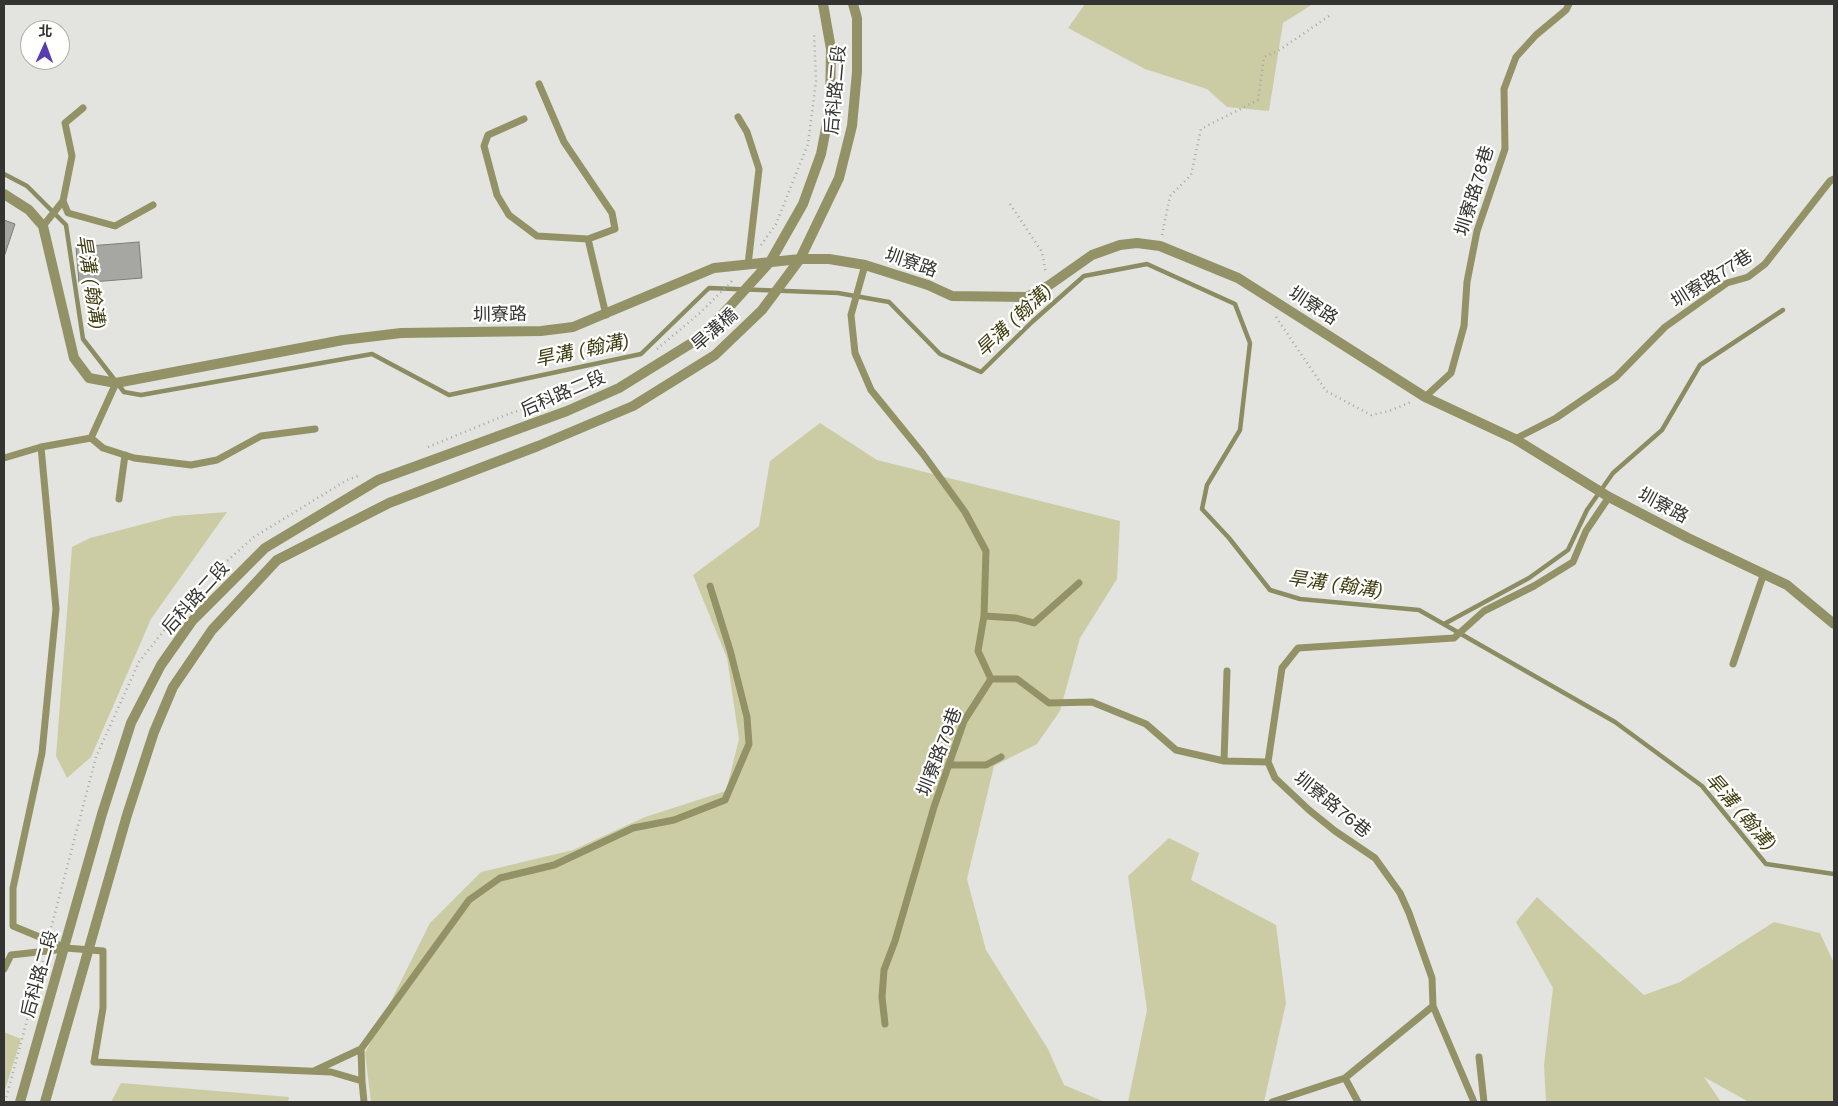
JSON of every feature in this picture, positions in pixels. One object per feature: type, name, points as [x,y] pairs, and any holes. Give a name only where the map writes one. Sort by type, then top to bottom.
[{"type":"street","name":"后科路二段","points":[[770,262],[803,204],[824,136],[830,108],[831,49],[823,4]]},
{"type":"street","name":"后科路二段","points":[[800,259],[839,178],[852,126],[857,72],[857,18],[853,4]]},
{"type":"street","points":[[4,194],[29,210],[43,226]]},
{"type":"street","name":"圳寮路","points":[[43,226],[74,358],[89,378],[116,383],[343,340],[401,333],[541,331],[573,327],[714,268],[800,259],[829,259],[865,265],[928,285],[952,296],[1027,297],[1048,286],[1092,255],[1120,245],[1137,243],[1160,246],[1251,285],[1425,397],[1515,439],[1609,496],[1688,538],[1764,572],[1787,585],[1834,624]]},
{"type":"street","name":"旱溝橋","points":[[633,406],[715,355],[762,310],[800,259]]},
{"type":"street","name":"旱溝橋","points":[[619,388],[703,336],[770,262]]},
{"type":"street","name":"后科路二段","points":[[20,1102],[66,948],[100,822],[132,724],[161,665],[199,614],[265,548],[378,480],[509,434],[619,388]]},
{"type":"street","name":"后科路二段","points":[[45,1102],[88,950],[151,741],[173,687],[212,630],[278,560],[389,503],[538,446],[633,406]]},
{"type":"lane","name":"圳寮路78巷","points":[[1425,397],[1451,373],[1464,326],[1467,282],[1477,231],[1506,149],[1504,90],[1516,57],[1536,34],[1566,10],[1569,4]]},
{"type":"lane","points":[[524,118],[488,135],[484,146],[497,195],[509,215],[537,236],[588,239],[615,229],[612,213],[564,142],[539,84]]},
{"type":"lane","points":[[43,226],[63,201],[72,156],[65,123],[83,108]]},
{"type":"lane","points":[[738,116],[747,132],[759,169],[748,265]]},
{"type":"lane","name":"圳寮路77巷","points":[[1515,439],[1556,418],[1616,377],[1665,327],[1689,308],[1727,283],[1748,277],[1765,264],[1830,181],[1834,179]]},
{"type":"lane","points":[[63,201],[68,214],[115,226],[129,220],[153,205]]},
{"type":"lane","points":[[588,239],[606,314]]},
{"type":"lane","points":[[865,265],[851,315],[855,353],[871,390],[923,454],[965,512],[986,552],[984,616],[978,651],[991,678],[1017,679],[1049,703],[1092,702],[1146,724],[1176,750],[1224,761],[1268,762],[1282,668],[1298,648],[1454,638],[1484,611],[1534,586],[1573,562],[1586,531],[1609,496]]},
{"type":"lane","points":[[91,438],[116,383]]},
{"type":"lane","points":[[91,438],[103,448],[125,455],[191,465],[217,460],[261,436],[315,429]]},
{"type":"lane","points":[[4,458],[41,447],[91,438]]},
{"type":"lane","points":[[41,447],[56,609],[42,753],[13,888],[13,926],[66,948]]},
{"type":"lane","points":[[119,499],[125,455]]},
{"type":"lane","points":[[1733,664],[1764,572]]},
{"type":"lane","points":[[984,616],[1016,618],[1034,623],[1079,583]]},
{"type":"lane","points":[[312,1072],[361,1049],[469,900],[500,878],[554,865],[633,828],[674,820],[725,800],[749,744],[747,717],[730,650],[710,586]]},
{"type":"lane","points":[[1224,761],[1227,672]]},
{"type":"lane","name":"圳寮路79巷","points":[[885,1024],[882,997],[884,970],[895,941],[934,807],[964,721],[991,678]]},
{"type":"lane","points":[[949,765],[986,765],[1001,757]]},
{"type":"lane","name":"圳寮路76巷","points":[[1268,762],[1275,778],[1309,810],[1335,832],[1375,858],[1400,893],[1432,978],[1433,1006],[1474,1102]]},
{"type":"lane","points":[[4,969],[11,955],[66,948],[103,951],[103,1008],[94,1062],[331,1072],[362,1081]]},
{"type":"lane","points":[[1272,1102],[1345,1078],[1433,1006]]},
{"type":"lane","points":[[361,1049],[364,1102]]},
{"type":"lane","points":[[1479,1057],[1484,1102]]},
{"type":"lane","points":[[1345,1078],[1358,1102]]},
{"type":"path","points":[[1160,246],[1170,196],[1191,175],[1201,129],[1258,100],[1264,57],[1278,51],[1332,14]]},
{"type":"path","points":[[652,353],[700,313],[748,265],[776,224],[808,144],[816,81],[814,22]]},
{"type":"path","points":[[1010,204],[1042,252],[1048,286]]},
{"type":"path","points":[[1274,314],[1326,391],[1356,408],[1371,415],[1389,411],[1425,397]]},
{"type":"path","points":[[426,448],[506,415],[582,390]]},
{"type":"path","points":[[48,941],[96,757],[138,662],[200,585],[254,537],[347,480],[364,473]]},
{"type":"path","points":[[4,1102],[46,951]]},
{"type":"green space","points":[[1085,4],[1313,4],[1283,23],[1269,111],[1227,107],[1207,89],[1145,69],[1068,28]]},
{"type":"green space","points":[[820,423],[877,460],[1120,521],[1117,579],[1080,638],[1060,711],[1037,744],[994,766],[967,879],[986,950],[1048,1049],[1064,1085],[1105,1102],[371,1102],[365,1053],[430,923],[481,872],[573,850],[645,817],[726,791],[739,739],[727,658],[693,575],[759,526],[770,461]]},
{"type":"green space","points":[[227,512],[151,619],[91,757],[67,778],[56,756],[72,547],[90,538],[174,516]]},
{"type":"green space","points":[[1169,838],[1199,853],[1191,880],[1276,925],[1286,1003],[1264,1102],[1128,1102],[1147,1010],[1128,876]]},
{"type":"green space","points":[[1537,897],[1644,995],[1680,982],[1774,922],[1820,933],[1834,963],[1834,1102],[1749,1102],[1704,1077],[1721,1102],[1546,1102],[1544,1065],[1553,988],[1516,922]]},
{"type":"green space","points":[[4,1032],[21,1039],[4,1093]]},
{"type":"green space","points":[[121,1083],[289,1097],[288,1102],[111,1102]]},
{"type":"building","points":[[4,220],[15,224],[4,257]]},
{"type":"building","points":[[139,242],[142,278],[79,283],[76,247]]},
{"type":"waterway","name":"旱溝 (翰溝)","points":[[4,174],[27,186],[66,225],[83,339],[124,392],[141,395],[372,354],[449,395],[641,354],[709,288],[838,293],[889,302],[940,354],[981,372],[1032,322],[1084,276],[1147,264],[1235,304],[1250,343],[1240,430],[1207,485],[1202,509],[1229,538],[1270,590],[1300,599],[1419,610],[1615,722],[1702,786],[1766,864],[1834,874]]},
{"type":"waterway","points":[[1444,624],[1529,578],[1568,550],[1587,510],[1613,473],[1662,430],[1700,365],[1783,310]]}]
